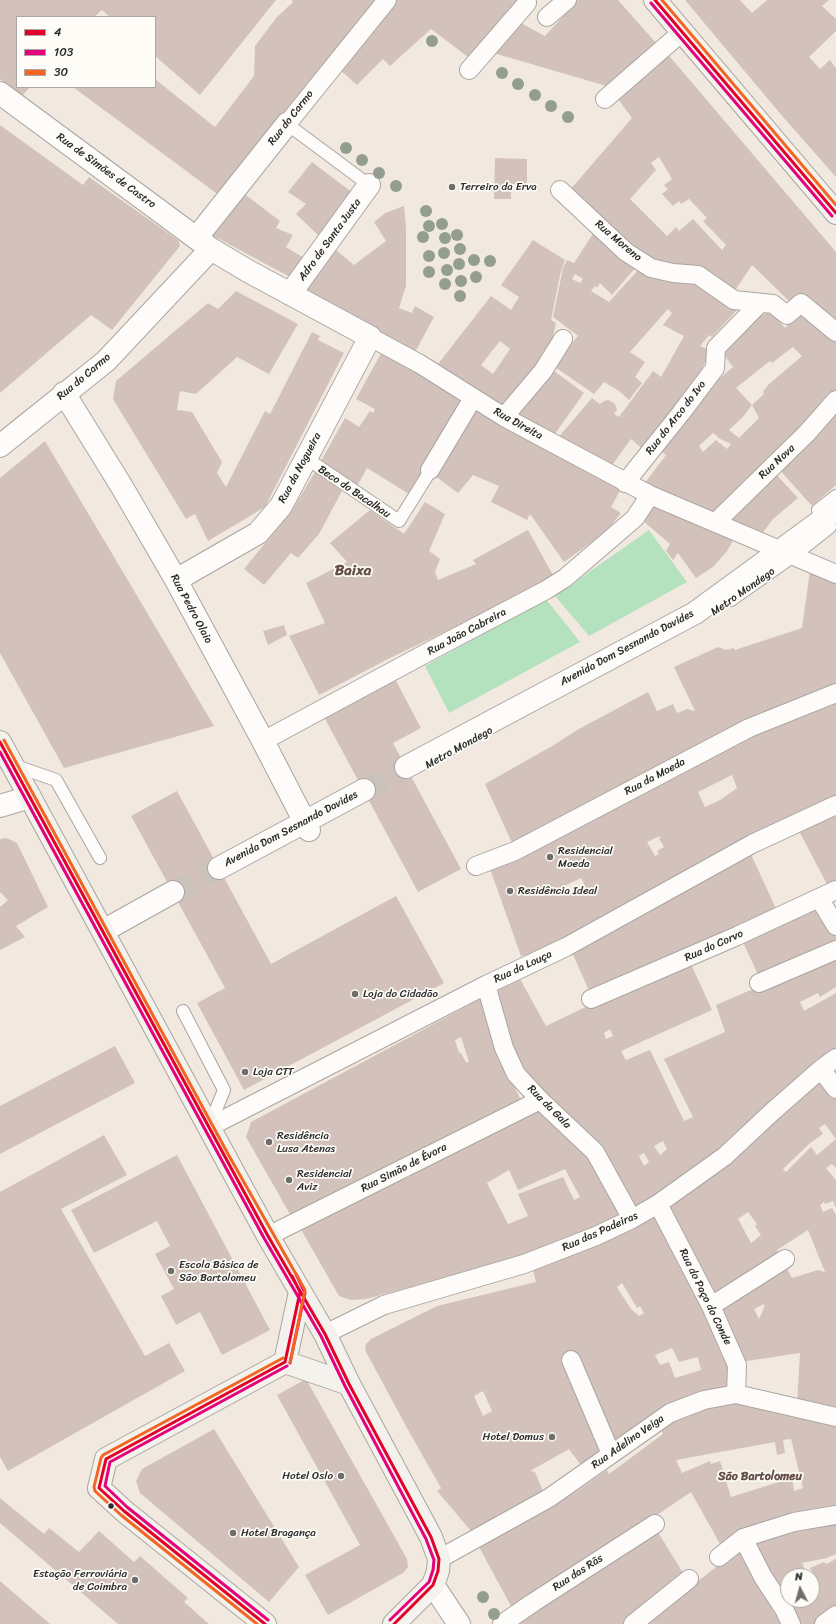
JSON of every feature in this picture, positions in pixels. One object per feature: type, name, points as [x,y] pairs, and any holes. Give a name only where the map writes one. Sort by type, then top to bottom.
[{"type":"main road","points":[[655,0],[836,213]]},
{"type":"main road","points":[[0,742],[268,1236],[325,1334],[349,1384],[431,1537],[439,1559],[438,1571],[433,1585],[394,1624]]},
{"type":"main road","points":[[285,1362],[300,1292]]},
{"type":"main road","points":[[265,1624],[124,1511],[99,1488],[106,1459],[285,1362],[349,1384]]},
{"type":"street","name":"Rua do Carmo","points":[[0,446],[64,393],[106,361],[204,243],[287,124],[386,0]]},
{"type":"street","points":[[547,17],[567,0]]},
{"type":"street","points":[[469,70],[527,3]]},
{"type":"street","points":[[605,99],[682,32]]},
{"type":"street","name":"Rua de Simões de Castro","points":[[0,93],[204,243]]},
{"type":"street","name":"Adro de Santa Justa","points":[[290,294],[369,185]]},
{"type":"street","name":"Rua Moreno","points":[[560,190],[626,252],[651,268],[673,273],[698,275],[734,300],[766,304]]},
{"type":"street","name":"Rua Direita","points":[[204,243],[290,294],[420,364],[504,417],[625,483],[650,496],[716,522],[836,574]]},
{"type":"street","points":[[766,304],[787,315],[801,303],[836,332]]},
{"type":"street","name":"Rua do Arco do Ivo","points":[[625,483],[715,368],[716,348],[766,304]]},
{"type":"street","name":"Rua da Nogueira","points":[[176,580],[258,533],[281,506],[370,336]]},
{"type":"street","points":[[504,417],[543,371],[563,339]]},
{"type":"street","name":"Rua Pedro Olaio","points":[[64,393],[122,487],[176,580],[305,822]]},
{"type":"street","name":"Beco do Bacalhau","points":[[428,473],[473,398]]},
{"type":"street","name":"Rua Nova","points":[[716,522],[807,434],[836,400]]},
{"type":"street","name":"Rua João Cabreira","points":[[263,741],[553,586],[565,578],[635,518],[650,496]]},
{"type":"street","name":"Avenida Dom Sesnando Davides","points":[[406,768],[695,613],[836,510]]},
{"type":"street","name":"Rua da Moeda","points":[[476,866],[515,851],[749,728],[836,693]]},
{"type":"street","name":"Avenida Dom Sesnando Davides","points":[[219,868],[364,791]]},
{"type":"street","points":[[0,806],[30,797]]},
{"type":"street","name":"Rua da Louça","points":[[209,1127],[486,985],[566,947],[752,844],[836,805]]},
{"type":"street","name":"Rua do Corvo","points":[[591,999],[737,936],[836,890]]},
{"type":"street","points":[[103,931],[173,893]]},
{"type":"street","points":[[819,898],[836,926]]},
{"type":"street","points":[[759,983],[836,950]]},
{"type":"street","name":"Rua da Gala","points":[[486,985],[504,1048],[516,1074],[540,1100],[595,1152],[632,1219]]},
{"type":"street","name":"Rua das Padeiras","points":[[325,1334],[384,1305],[524,1264],[596,1236],[632,1219],[658,1204],[725,1156],[821,1069],[836,1058]]},
{"type":"street","points":[[821,1069],[836,1089]]},
{"type":"street","name":"Rua Simão de Évora","points":[[268,1236],[540,1100]]},
{"type":"street","name":"Rua do Paço do Conde","points":[[658,1204],[711,1306],[737,1365],[736,1394]]},
{"type":"street","points":[[711,1306],[785,1259]]},
{"type":"street","points":[[570,1360],[611,1454]]},
{"type":"street","name":"Rua Adelino Veiga","points":[[439,1559],[549,1498],[670,1413],[704,1400],[736,1394],[836,1416]]},
{"type":"street","points":[[719,1557],[743,1538],[794,1522],[836,1515]]},
{"type":"street","name":"Rua das Rãs","points":[[502,1624],[655,1524]]},
{"type":"street","points":[[743,1538],[762,1577],[784,1609],[791,1624]]},
{"type":"street","points":[[633,1624],[689,1579]]},
{"type":"street","points":[[433,1585],[459,1624]]},
{"type":"lane","points":[[287,124],[369,185]]},
{"type":"lane","name":"Beco do Bacalhau","points":[[306,458],[399,522],[428,473]]},
{"type":"lane","points":[[781,551],[836,496]]},
{"type":"lane","points":[[781,551],[836,523]]},
{"type":"lane","points":[[13,765],[56,780],[100,858]]},
{"type":"lane","points":[[183,1011],[224,1090],[209,1127]]},
{"type":"green space","points":[[649,530],[687,582],[589,636],[555,596]]},
{"type":"green space","points":[[546,599],[580,642],[449,713],[425,666]]},
{"type":"building","points":[[0,0],[276,0],[200,95],[156,57],[156,16],[109,16],[102,10],[95,16],[16,16],[16,88],[29,88],[22,96],[0,79]]},
{"type":"building","points":[[292,0],[381,0],[220,196],[74,88],[156,88],[156,80],[215,127],[254,76],[255,46],[276,18],[293,2]]},
{"type":"building","points":[[392,0],[524,0],[468,57],[431,29],[390,66],[383,59],[357,85],[338,68]]},
{"type":"building","points":[[578,0],[618,0],[657,44],[610,87],[490,52],[515,20],[545,36]]},
{"type":"building","points":[[685,0],[740,0],[752,13],[767,0],[829,0],[822,6],[836,19],[836,31],[809,57],[820,69],[830,60],[836,68],[836,177],[783,117]]},
{"type":"building","points":[[665,51],[836,252],[836,329],[820,312],[795,295],[791,303],[752,265],[732,295],[627,247],[569,191],[632,118],[615,95]],"holes":[[[659,157],[672,179],[664,185],[668,189],[662,194],[673,206],[679,201],[681,204],[689,199],[707,218],[703,221],[726,245],[722,250],[693,219],[679,231],[676,227],[667,236],[630,199],[656,170],[651,163]]]},
{"type":"building","points":[[0,125],[83,185],[89,177],[179,241],[180,246],[112,330],[91,315],[0,393]]},
{"type":"building","points":[[495,158],[527,159],[527,184],[511,184],[511,199],[494,199]]},
{"type":"building","points":[[312,162],[353,193],[319,236],[296,214],[306,204],[288,192]]},
{"type":"building","points":[[242,192],[280,221],[276,228],[293,235],[286,247],[304,258],[290,277],[210,234]]},
{"type":"building","points":[[404,206],[406,228],[406,286],[399,308],[412,313],[415,306],[434,317],[415,352],[305,290],[336,250],[354,265],[386,241],[374,222],[385,213]]},
{"type":"building","points":[[596,229],[636,267],[612,295],[600,283],[597,288],[595,286],[591,291],[609,302],[639,269],[694,282],[738,309],[712,337],[709,335],[700,346],[711,351],[686,399],[646,452],[631,439],[610,468],[556,440],[592,398],[600,404],[609,400],[615,404],[617,410],[614,414],[619,417],[653,371],[661,377],[684,336],[663,325],[672,313],[668,309],[630,352],[645,362],[635,377],[642,383],[629,400],[619,391],[604,382],[594,394],[552,365],[578,336],[553,317],[563,268],[567,260],[574,263]],"holes":[[[575,274],[583,279],[580,283],[572,279]]]},
{"type":"building","points":[[533,240],[565,260],[560,275],[551,320],[556,323],[551,345],[506,411],[438,364],[491,296],[511,310],[519,297],[501,285]],"holes":[[[500,341],[510,349],[493,374],[481,365]]]},
{"type":"building","points":[[236,291],[298,324],[269,374],[237,357],[196,394],[180,391],[177,410],[192,412],[222,462],[217,473],[226,487],[265,411],[270,414],[312,332],[320,336],[318,340],[344,353],[265,507],[208,541],[195,514],[186,519],[113,399],[116,381],[208,303],[218,309]]},
{"type":"building","points":[[804,309],[836,335],[836,394],[716,515],[644,484],[666,455],[657,449],[715,382],[733,367],[721,351],[757,319],[770,310],[785,328]],"holes":[[[793,347],[802,356],[768,385],[763,392],[764,394],[752,405],[736,388],[770,361],[772,363]],[[752,405],[759,418],[739,438],[729,430],[742,418]],[[713,433],[720,439],[731,444],[727,449],[716,440],[703,452],[699,446]]]},
{"type":"building","points":[[384,348],[466,403],[409,494],[367,468],[357,486],[321,461],[345,418],[359,427],[370,411],[373,413],[375,409],[356,399]]},
{"type":"building","points":[[550,368],[584,393],[552,438],[516,417]]},
{"type":"building","points":[[473,406],[621,489],[611,507],[621,513],[606,532],[564,562],[530,514],[527,520],[491,502],[499,486],[473,475],[458,493],[431,473]]},
{"type":"building","points":[[836,408],[836,485],[812,506],[778,468]]},
{"type":"building","points":[[45,441],[214,726],[64,768],[0,653],[0,478]]},
{"type":"building","points":[[773,471],[798,498],[773,519],[761,535],[726,518]]},
{"type":"building","points":[[315,472],[342,491],[319,534],[298,558],[291,553],[264,585],[244,569],[292,510]]},
{"type":"building","points":[[654,501],[734,539],[727,551],[713,567],[696,578],[678,553],[673,560],[666,551],[670,544],[642,520]]},
{"type":"building","points":[[425,502],[445,514],[429,551],[440,559],[435,572],[438,580],[476,564],[473,560],[528,530],[553,575],[499,606],[390,658],[319,695],[289,636],[325,623],[306,583],[347,562],[330,543],[370,510],[404,534]]},
{"type":"building","points":[[810,571],[836,580],[836,683],[817,690],[513,845],[485,784],[579,729],[648,692],[657,711],[673,704],[677,713],[687,709],[695,711],[674,667],[718,647],[726,650],[734,648],[735,650],[802,628]]},
{"type":"building","points":[[284,625],[287,635],[268,645],[263,631]]},
{"type":"building","points":[[394,677],[421,728],[393,743],[461,869],[418,892],[323,715]]},
{"type":"building","points":[[836,698],[836,797],[539,953],[521,956],[489,866],[719,749]],"holes":[[[732,775],[737,788],[720,800],[705,807],[698,792]],[[660,836],[659,839],[664,847],[657,851],[659,854],[655,856],[647,842]],[[581,878],[584,884],[570,893],[562,887]]]},
{"type":"building","name":"Loja do Cidadão","points":[[177,791],[271,964],[396,896],[444,983],[244,1090],[197,1003],[225,988],[131,816]]},
{"type":"building","points":[[836,809],[836,884],[829,888],[797,827]]},
{"type":"building","points":[[6,838],[17,843],[48,907],[16,926],[25,937],[0,950],[0,907],[8,900],[0,892],[0,839]]},
{"type":"building","points":[[749,850],[778,913],[590,993],[571,950]]},
{"type":"building","points":[[818,903],[836,934],[836,943],[760,979],[742,940]]},
{"type":"building","points":[[836,953],[836,987],[820,997],[818,993],[800,1002],[804,1011],[836,993],[836,1053],[717,1154],[634,1210],[550,1099],[523,1070],[509,1046],[493,989],[520,979],[546,1026],[598,1001],[690,962],[712,1010],[621,1051],[626,1060],[650,1050],[684,1121],[693,1117],[664,1059],[725,1032],[716,1005]],"holes":[[[610,1029],[613,1036],[606,1039],[604,1033]],[[663,1141],[667,1149],[660,1155],[654,1146]],[[644,1153],[649,1162],[644,1166],[639,1156]]]},
{"type":"building","points":[[486,996],[510,1076],[522,1103],[291,1216],[246,1137],[251,1122]],"holes":[[[461,1037],[469,1062],[466,1062],[461,1053],[459,1053],[455,1040]]]},
{"type":"building","points":[[115,1046],[135,1083],[0,1154],[0,1106]]},
{"type":"building","points":[[820,1076],[836,1097],[836,1139],[836,1168],[832,1164],[826,1168],[836,1180],[836,1208],[833,1201],[825,1204],[824,1202],[820,1205],[823,1212],[832,1208],[836,1215],[836,1411],[797,1403],[800,1353],[740,1362],[717,1311],[785,1265],[792,1278],[818,1270],[825,1272],[808,1230],[777,1250],[780,1256],[732,1285],[709,1296],[664,1206]],"holes":[[[825,1124],[836,1139],[817,1155],[811,1147],[786,1172],[783,1169],[809,1144],[823,1134],[819,1128]],[[748,1212],[757,1224],[755,1226],[761,1235],[751,1243],[738,1219]],[[764,1304],[764,1308],[759,1319],[754,1309]]]},
{"type":"building","points":[[538,1108],[592,1155],[627,1213],[520,1258],[366,1299],[351,1300],[339,1296],[299,1226],[401,1177],[403,1180],[411,1176],[409,1172]],"holes":[[[565,1169],[580,1197],[574,1200],[563,1177],[518,1194],[528,1216],[508,1224],[487,1183],[509,1170],[518,1190]]]},
{"type":"building","points":[[104,1135],[127,1175],[61,1209],[145,1356],[169,1343],[185,1371],[8,1471],[0,1457],[0,1192]]},
{"type":"building","name":"Escola Básica de São Bartolomeu","points":[[177,1155],[270,1330],[222,1355],[200,1312],[176,1325],[161,1296],[174,1289],[155,1254],[170,1246],[157,1221],[94,1253],[71,1210]]},
{"type":"building","points":[[652,1212],[726,1348],[733,1390],[606,1452],[583,1468],[569,1449],[530,1471],[535,1472],[543,1491],[471,1531],[437,1491],[441,1488],[365,1350],[366,1344],[371,1339],[437,1306],[536,1282],[532,1267]],"holes":[[[622,1283],[637,1308],[640,1306],[644,1313],[639,1316],[631,1309],[617,1287]],[[672,1348],[679,1362],[698,1357],[701,1370],[675,1378],[669,1362],[660,1365],[655,1355]],[[483,1391],[492,1411],[483,1416],[474,1396]]]},
{"type":"building","points":[[306,1379],[407,1559],[408,1567],[403,1573],[328,1615],[305,1575],[360,1545],[277,1395]]},
{"type":"building","points":[[739,1399],[836,1421],[836,1509],[744,1535],[720,1544],[691,1492],[641,1526],[512,1608],[479,1547],[580,1489],[607,1470],[609,1474],[663,1434],[658,1424]],"holes":[[[791,1439],[803,1488],[794,1491],[792,1478],[731,1497],[720,1461],[711,1464],[710,1461],[682,1473],[676,1460],[775,1442],[777,1455],[785,1453],[783,1440]]]},
{"type":"building","name":"Hotel Bragança","points":[[214,1429],[299,1567],[269,1602],[140,1493],[136,1481],[142,1469]]},
{"type":"building","points":[[0,1498],[44,1534],[49,1528],[79,1552],[99,1531],[134,1562],[140,1556],[188,1598],[184,1602],[209,1624],[118,1624],[0,1523]]},
{"type":"building","points":[[819,1519],[820,1527],[836,1524],[836,1554],[827,1558],[802,1563],[804,1568],[780,1568],[780,1589],[778,1590],[780,1596],[752,1537]]},
{"type":"building","points":[[656,1529],[683,1573],[624,1624],[520,1624],[517,1620]]},
{"type":"building","points":[[743,1546],[775,1614],[781,1609],[789,1624],[643,1624]]},
{"type":"building","points":[[836,1559],[836,1610],[818,1624],[793,1624],[785,1608],[820,1608],[820,1568],[810,1568],[824,1562],[826,1564]]},
{"type":"building","points":[[0,1581],[50,1624],[0,1624]]},
{"type":"tunnel","points":[[364,790],[406,767]]},
{"type":"tunnel","points":[[173,892],[219,868]]},
{"type":"transit line","name":"4","points":[[655,0],[836,213]]},
{"type":"transit line","name":"30","points":[[662,0],[836,205]]},
{"type":"transit line","name":"103","points":[[651,3],[832,216]]},
{"type":"transit line","name":"30","points":[[4,740],[228,1154],[305,1290],[290,1363]]},
{"type":"transit line","name":"4","points":[[0,742],[268,1236],[325,1334],[349,1384],[431,1537],[439,1559],[438,1571],[433,1585],[394,1624]]},
{"type":"transit line","name":"103","points":[[0,752],[264,1238],[321,1336],[345,1386],[426,1539],[434,1560],[433,1570],[429,1582],[390,1620]]},
{"type":"transit line","name":"103","points":[[290,1363],[305,1293],[296,1274]]},
{"type":"transit line","name":"4","points":[[285,1362],[300,1292],[292,1276]]},
{"type":"transit line","name":"30","points":[[257,1624],[121,1515],[95,1491],[94,1487],[103,1455],[283,1358]]},
{"type":"transit line","name":"4","points":[[265,1624],[124,1511],[99,1488],[106,1459],[285,1362]]},
{"type":"transit line","name":"103","points":[[268,1620],[127,1507],[105,1486],[110,1462],[287,1366]]},
{"type":"place","name":"Terreiro da Erva","points":[[452,187]]},
{"type":"place","name":"Residencial Moeda","points":[[550,857]]},
{"type":"place","name":"Residência Ideal","points":[[510,891]]},
{"type":"place","name":"Loja do Cidadão","points":[[355,994]]},
{"type":"place","name":"Loja CTT","points":[[245,1072]]},
{"type":"place","name":"Residência Lusa Atenas","points":[[269,1142]]},
{"type":"place","name":"Residencial Aviz","points":[[289,1180]]},
{"type":"place","name":"Escola Básica de São Bartolomeu","points":[[171,1271]]},
{"type":"place","name":"Hotel Domus","points":[[552,1437]]},
{"type":"place","name":"Hotel Oslo","points":[[341,1476]]},
{"type":"place","name":"Hotel Bragança","points":[[233,1533]]},
{"type":"place","name":"Estação Ferroviária de Coimbra","points":[[135,1580]]},
{"type":"district","name":"Baixa","points":[[353,571]]},
{"type":"district","name":"São Bartolomeu","points":[[760,1477]]}]
